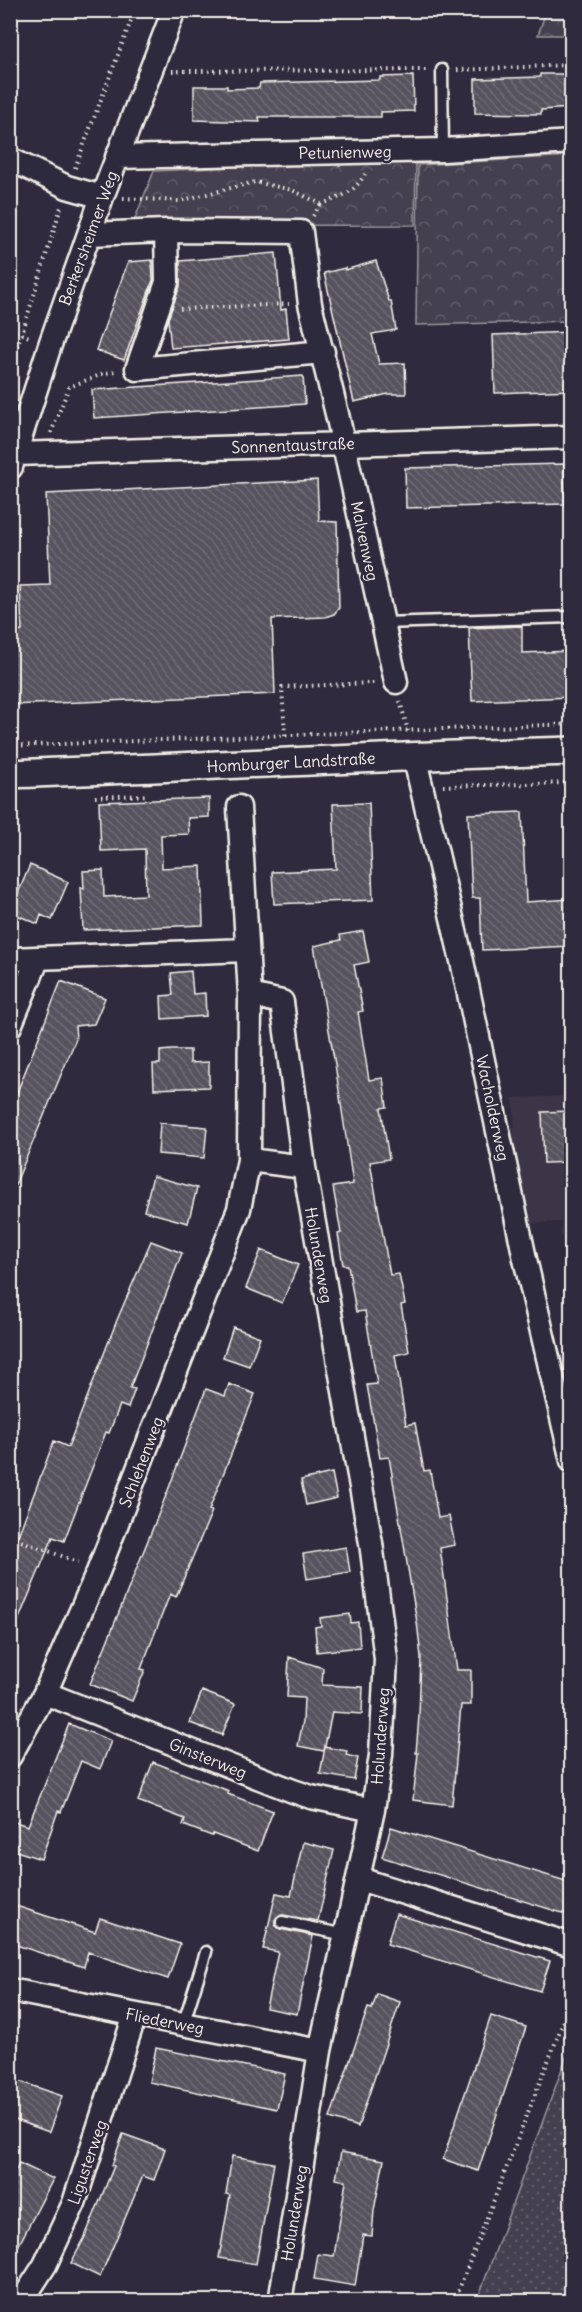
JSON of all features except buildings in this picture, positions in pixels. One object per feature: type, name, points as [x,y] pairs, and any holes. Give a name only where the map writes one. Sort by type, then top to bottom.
[{"type":"street","name":"Berkersheimer Weg","points":[[13,461],[50,345],[102,197],[174,10]]},
{"type":"street","name":"Petunienweg","points":[[117,157],[443,150],[572,142]]},
{"type":"street","points":[[10,159],[68,187],[102,197]]},
{"type":"street","points":[[166,231],[168,282],[137,369],[323,352]]},
{"type":"street","name":"Malvenweg","points":[[89,234],[166,231],[301,232],[310,304],[323,352],[396,682]]},
{"type":"street","name":"Sonnentaustraße","points":[[13,461],[44,453],[572,437]]},
{"type":"street","name":"Homburger Landstraße","points":[[10,774],[237,766],[411,742],[572,751]]},
{"type":"street","name":"Wacholderweg","points":[[411,742],[462,961],[525,1259],[572,1461]]},
{"type":"street","points":[[239,807],[250,995],[249,1160],[304,1167]]},
{"type":"street","points":[[10,959],[247,950]]},
{"type":"street","points":[[10,1026],[38,958]]},
{"type":"street","name":"Holunderweg","points":[[250,995],[282,1002],[304,1167],[371,1543],[386,1659],[381,1755],[374,1810],[320,2051],[280,2301]]},
{"type":"street","name":"Schlehenweg","points":[[10,1756],[45,1694],[98,1572],[239,1209],[249,1160]]},
{"type":"street","name":"Ginsterweg","points":[[45,1694],[293,1791],[374,1810]]},
{"type":"street","points":[[360,1879],[572,1945]]},
{"type":"street","name":"Fliederweg","points":[[10,1990],[320,2051]]},
{"type":"street","name":"Ligusterweg","points":[[21,2301],[45,2265],[74,2203],[135,2016]]},
{"type":"lane","points":[[442,70],[443,150]]},
{"type":"lane","points":[[383,623],[572,617]]},
{"type":"lane","points":[[282,1922],[347,1935]]},
{"type":"lane","points":[[183,2025],[206,1952]]},
{"type":"path","points":[[10,363],[22,334],[68,187],[135,10]]},
{"type":"path","points":[[150,71],[442,70],[572,64]]},
{"type":"path","points":[[102,197],[179,201],[255,182],[292,190],[321,204],[341,198],[360,183],[377,152]]},
{"type":"path","points":[[174,309],[310,304]]},
{"type":"path","points":[[44,453],[69,387],[105,373],[137,369]]},
{"type":"path","points":[[285,735],[282,687],[396,682],[411,742]]},
{"type":"path","points":[[10,746],[285,735],[411,742],[572,724]]},
{"type":"path","points":[[454,786],[572,783]]},
{"type":"path","points":[[10,1537],[72,1559],[98,1572]]},
{"type":"path","points":[[454,2301],[572,2000]]},
{"type":"shaded area","points":[[571,1096],[571,1237],[561,1237],[561,1222],[530,1223],[507,1128],[515,1127],[513,1098]]},
{"type":"green space","points":[[546,11],[571,11],[571,35],[538,35]]},
{"type":"green space","points":[[571,156],[571,321],[416,325],[418,165]]},
{"type":"green space","points":[[416,158],[415,225],[132,226],[154,171]]},
{"type":"green space","points":[[571,2044],[571,2301],[477,2301]]}]
